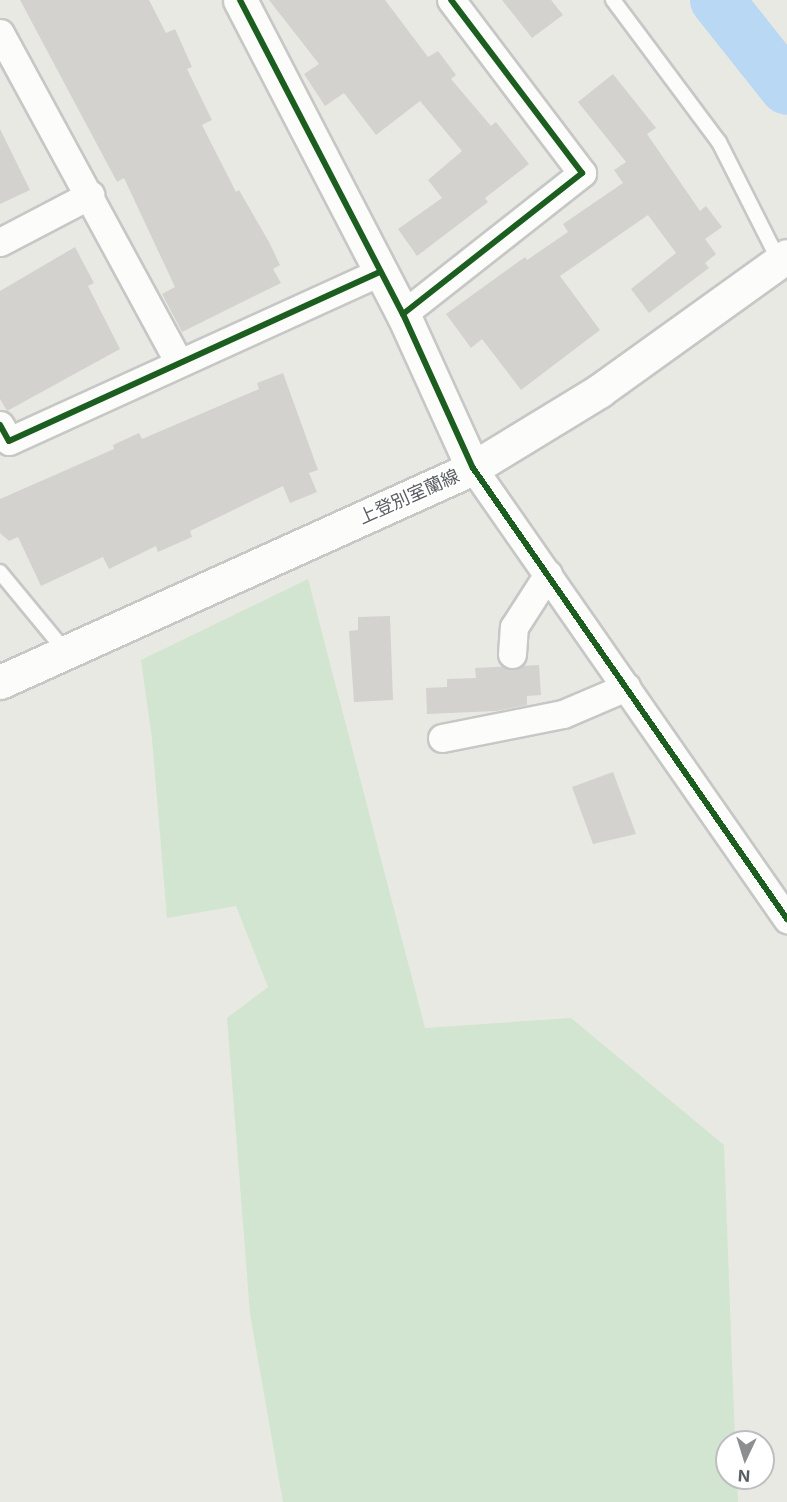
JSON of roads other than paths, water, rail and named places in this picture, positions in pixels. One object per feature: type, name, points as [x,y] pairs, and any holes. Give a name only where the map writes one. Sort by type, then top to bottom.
[{"type":"main road","points":[[240,0],[403,314],[473,468]]},
{"type":"main road","name":"上登別室蘭線","points":[[0,682],[473,468],[599,391],[784,264]]},
{"type":"street","points":[[403,314],[582,173],[451,0]]},
{"type":"street","points":[[0,33],[179,362]]},
{"type":"street","points":[[0,242],[90,195]]},
{"type":"street","points":[[0,425],[9,441],[380,272]]},
{"type":"street","points":[[473,468],[787,919]]},
{"type":"street","points":[[512,654],[514,627],[548,574]]},
{"type":"street","points":[[442,738],[563,714],[626,687]]},
{"type":"lane","points":[[613,0],[719,142],[784,264]]},
{"type":"lane","points":[[0,572],[66,652]]},
{"type":"waterway","points":[[717,0],[787,88]]}]
